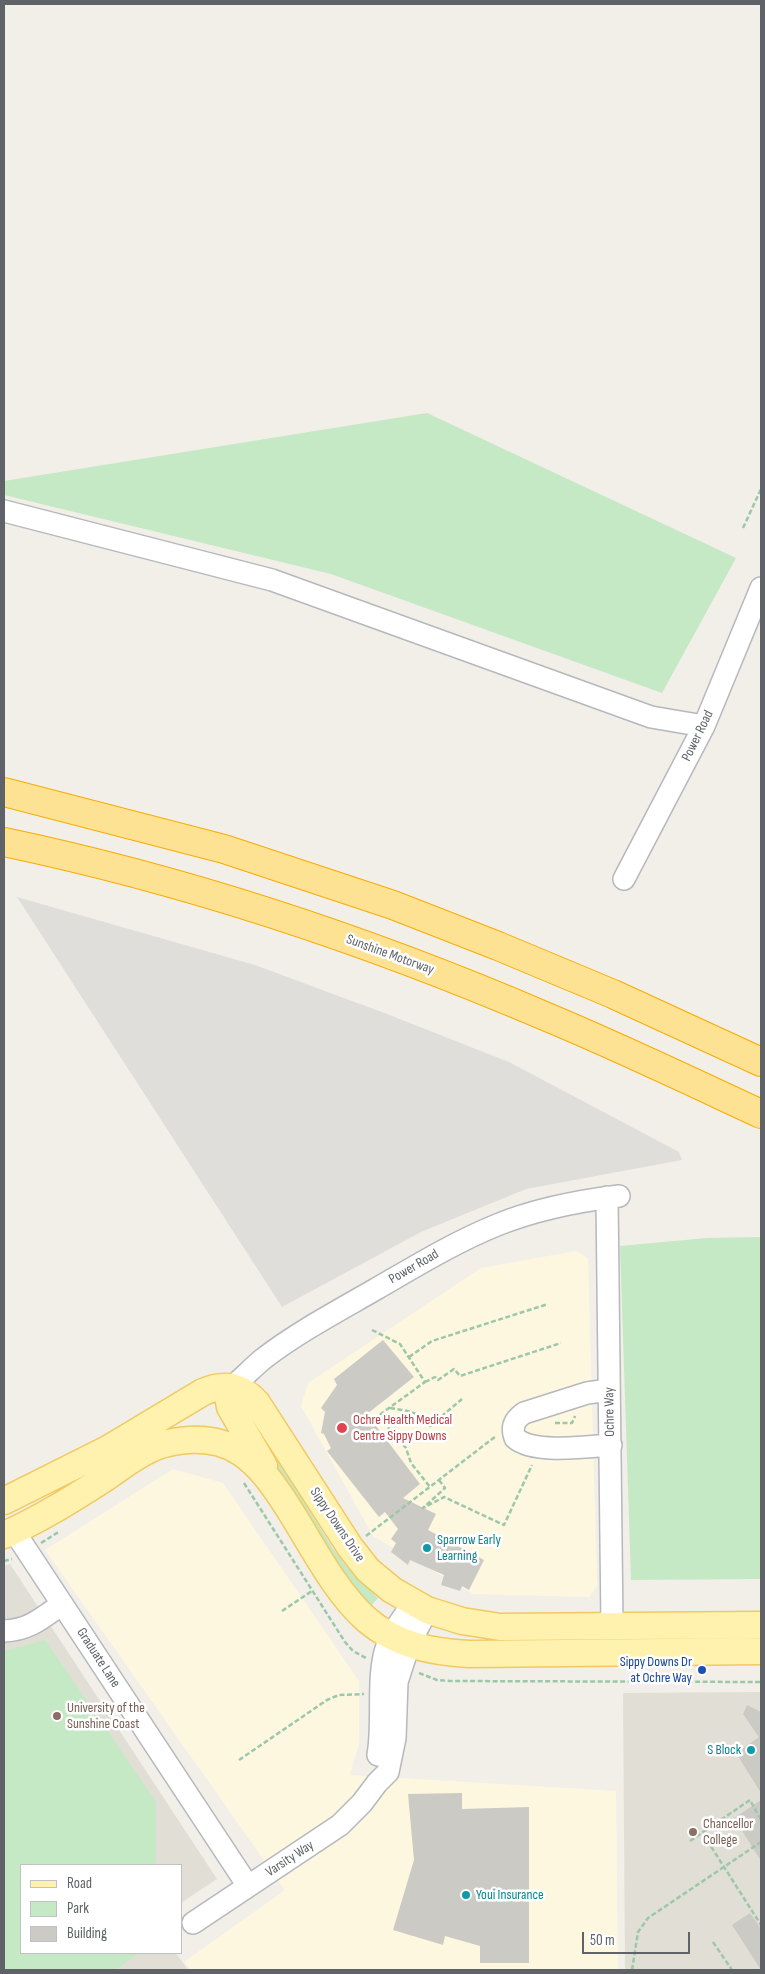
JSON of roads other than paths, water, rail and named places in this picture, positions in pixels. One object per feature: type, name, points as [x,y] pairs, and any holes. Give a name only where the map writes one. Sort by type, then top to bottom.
[{"type":"highway","points":[[4,792],[224,849],[393,905],[613,994],[761,1062]]},
{"type":"highway","name":"Sunshine Motorway","points":[[4,842],[126,871],[196,891],[353,942],[448,977],[615,1047],[761,1114]]},
{"type":"highway","points":[[615,1047],[626,1064],[761,1130]]},
{"type":"main road","points":[[9,1533],[78,1496],[149,1450],[216,1403],[232,1387]]},
{"type":"main road","points":[[232,1387],[228,1396],[230,1406],[271,1480],[344,1594],[367,1620],[400,1641],[432,1651],[469,1654],[761,1650]]},
{"type":"main road","points":[[4,1501],[108,1449],[203,1392],[232,1387]]},
{"type":"main road","name":"Sippy Downs Drive","points":[[232,1387],[246,1393],[256,1403],[360,1562],[377,1578],[420,1606],[462,1621],[500,1627],[761,1625]]},
{"type":"main road","points":[[149,1450],[166,1443],[186,1440],[214,1441],[242,1453],[271,1480]]},
{"type":"street","points":[[4,511],[272,580],[651,716],[704,726]]},
{"type":"street","name":"Power Road","points":[[624,879],[704,726],[761,588]]},
{"type":"street","name":"Power Road","points":[[232,1387],[264,1359],[323,1320],[447,1249],[499,1224],[533,1213],[571,1203],[613,1197]]},
{"type":"street","name":"Ochre Way","points":[[612,1626],[609,1390],[613,1197]]},
{"type":"street","points":[[609,1390],[587,1393],[524,1413],[512,1426],[515,1438],[520,1443],[534,1446],[610,1445]]},
{"type":"street","name":"Graduate Lane","points":[[9,1533],[62,1604],[248,1886]]},
{"type":"street","points":[[4,1631],[18,1630],[30,1626],[62,1604]]},
{"type":"street","name":"Varsity Way","points":[[193,1923],[340,1825],[362,1803],[388,1772],[393,1754],[396,1725],[400,1641],[420,1606]]},
{"type":"place","name":"Ochre Health Medical Centre Sippy Downs","points":[[342,1428]]},
{"type":"place","name":"Sparrow Early Learning","points":[[427,1548]]},
{"type":"place","name":"Sippy Downs Dr at Ochre Way","points":[[702,1670]]},
{"type":"place","name":"University of the Sunshine Coast","points":[[57,1716]]},
{"type":"place","name":"S Block","points":[[751,1750]]},
{"type":"place","name":"Chancellor College","points":[[693,1832]]},
{"type":"place","name":"Youi Insurance","points":[[466,1895]]}]
